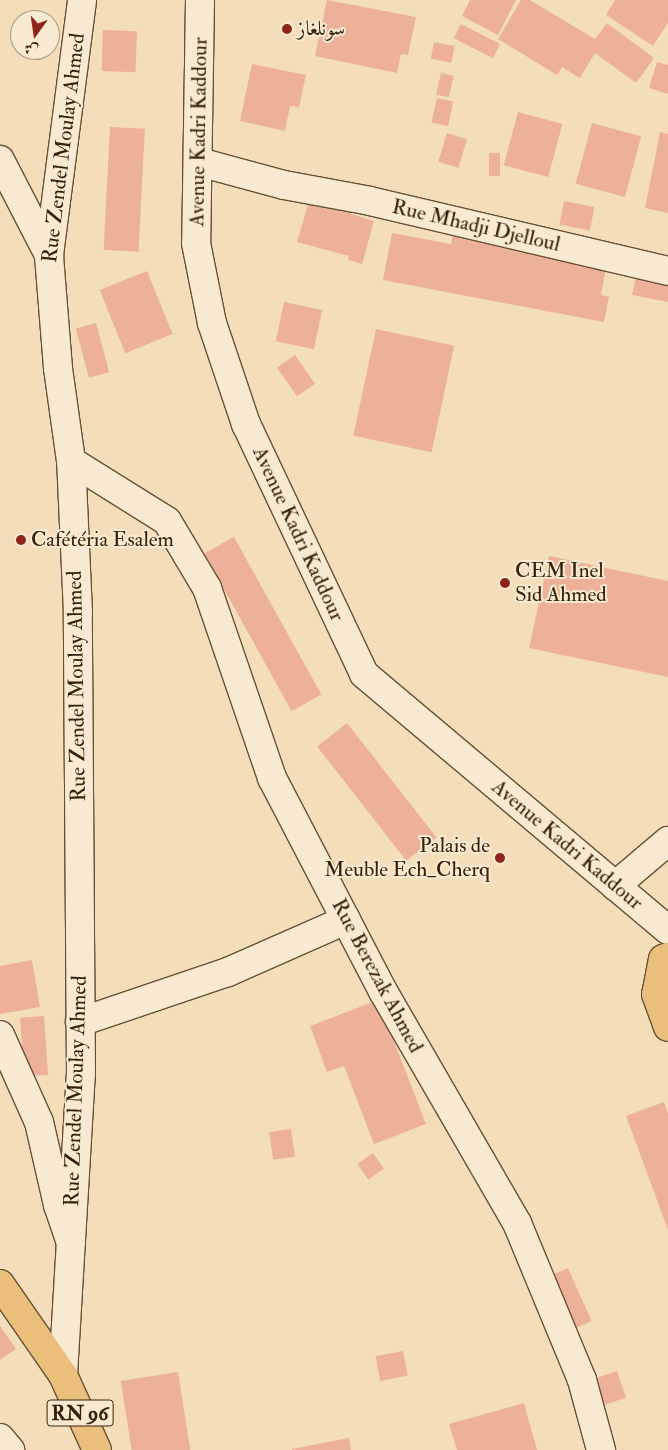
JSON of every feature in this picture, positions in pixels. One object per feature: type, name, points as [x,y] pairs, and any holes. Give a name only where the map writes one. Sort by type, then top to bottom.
[{"type":"main road","points":[[666,958],[656,994],[668,1027]]},
{"type":"main road","name":"RN 96","points":[[0,1284],[62,1375],[97,1450]]},
{"type":"street","name":"Rue Zendel Moulay Ahmed","points":[[62,1375],[72,1246],[80,1022],[78,613],[71,461],[57,360],[49,255],[82,0]]},
{"type":"street","name":"Avenue Kadri Kaddour","points":[[200,0],[196,243],[212,323],[246,424],[364,674],[668,929]]},
{"type":"street","points":[[0,160],[49,255]]},
{"type":"street","name":"Rue Mhadji Djelloul","points":[[198,162],[284,185],[370,201],[668,271]]},
{"type":"street","name":"Rue Berezak Ahmed","points":[[71,461],[109,482],[167,521],[202,580],[272,778],[382,991],[516,1223],[582,1380],[601,1450]]},
{"type":"street","points":[[615,886],[668,841]]},
{"type":"street","points":[[80,1022],[228,972],[346,920]]},
{"type":"street","points":[[0,1035],[39,1122],[58,1205],[72,1246]]},
{"type":"street","points":[[0,1438],[10,1450]]},
{"type":"building","points":[[327,0],[416,17],[408,55],[401,54],[397,73],[315,56]]},
{"type":"building","points":[[470,0],[516,0],[498,35],[462,16]]},
{"type":"building","points":[[521,0],[530,0],[595,39],[607,23],[654,58],[636,83],[595,53],[580,78],[562,67],[557,75],[498,39]]},
{"type":"building","points":[[615,0],[668,0],[668,23],[653,46],[606,15]]},
{"type":"building","points":[[461,24],[500,44],[493,58],[454,38]]},
{"type":"building","points":[[103,30],[137,31],[136,72],[102,71]]},
{"type":"building","points":[[434,42],[455,46],[451,63],[431,59]]},
{"type":"building","points":[[657,62],[668,65],[668,94],[649,88]]},
{"type":"building","points":[[252,64],[306,75],[299,107],[290,106],[285,131],[240,121]]},
{"type":"building","points":[[441,73],[454,76],[449,97],[436,94]]},
{"type":"building","points":[[437,98],[454,102],[448,126],[431,122]]},
{"type":"building","points":[[518,112],[562,124],[548,177],[504,165]]},
{"type":"building","points":[[592,123],[641,136],[625,197],[576,184]]},
{"type":"building","points":[[110,127],[145,129],[139,252],[104,250]]},
{"type":"building","points":[[660,132],[668,134],[668,213],[645,208]]},
{"type":"building","points":[[447,133],[467,139],[458,168],[438,162]]},
{"type":"building","points":[[489,153],[500,153],[500,176],[489,176]]},
{"type":"building","points":[[316,176],[358,188],[351,214],[374,221],[362,264],[348,260],[349,256],[297,242]]},
{"type":"building","points":[[564,201],[594,207],[590,230],[559,225]]},
{"type":"building","points":[[456,216],[610,245],[601,295],[609,297],[604,322],[383,280],[392,233],[451,244]]},
{"type":"building","points":[[641,255],[668,261],[668,302],[632,295]]},
{"type":"building","points":[[147,271],[172,334],[125,353],[100,290]]},
{"type":"building","points":[[284,302],[322,310],[314,349],[276,341]]},
{"type":"building","points":[[96,323],[109,372],[89,378],[76,328]]},
{"type":"building","points":[[376,329],[454,346],[432,452],[353,436]]},
{"type":"building","points":[[295,355],[315,384],[297,396],[277,368]]},
{"type":"building","points":[[234,537],[321,694],[292,711],[204,553]]},
{"type":"building","points":[[549,556],[668,581],[668,677],[529,648]]},
{"type":"building","points":[[347,723],[436,837],[406,861],[317,746]]},
{"type":"building","points":[[32,960],[40,1007],[0,1014],[0,966]]},
{"type":"building","points":[[378,1000],[426,1124],[374,1144],[344,1066],[327,1072],[310,1026]]},
{"type":"building","points":[[44,1016],[48,1075],[24,1077],[20,1018]]},
{"type":"building","points":[[664,1102],[668,1114],[668,1230],[626,1116]]},
{"type":"building","points":[[291,1129],[295,1157],[273,1160],[269,1132]]},
{"type":"building","points":[[373,1153],[384,1169],[368,1179],[357,1164]]},
{"type":"building","points":[[568,1268],[592,1321],[570,1331],[546,1278]]},
{"type":"building","points":[[0,1326],[16,1349],[0,1360]]},
{"type":"building","points":[[403,1351],[408,1376],[380,1381],[376,1356]]},
{"type":"building","points":[[617,1371],[626,1397],[604,1405],[595,1378]]},
{"type":"building","points":[[178,1372],[190,1450],[132,1450],[121,1381]]},
{"type":"building","points":[[524,1403],[537,1450],[457,1450],[449,1424]]},
{"type":"building","points":[[349,1438],[351,1450],[292,1450],[292,1449]]},
{"type":"place","name":"سونلغاز","points":[[287,29]]},
{"type":"place","name":"Cafétéria Esalem","points":[[21,540]]},
{"type":"place","name":"CEM Inel Sid Ahmed","points":[[505,583]]},
{"type":"place","name":"Palais de Meuble Ech_Cherq","points":[[500,858]]}]
